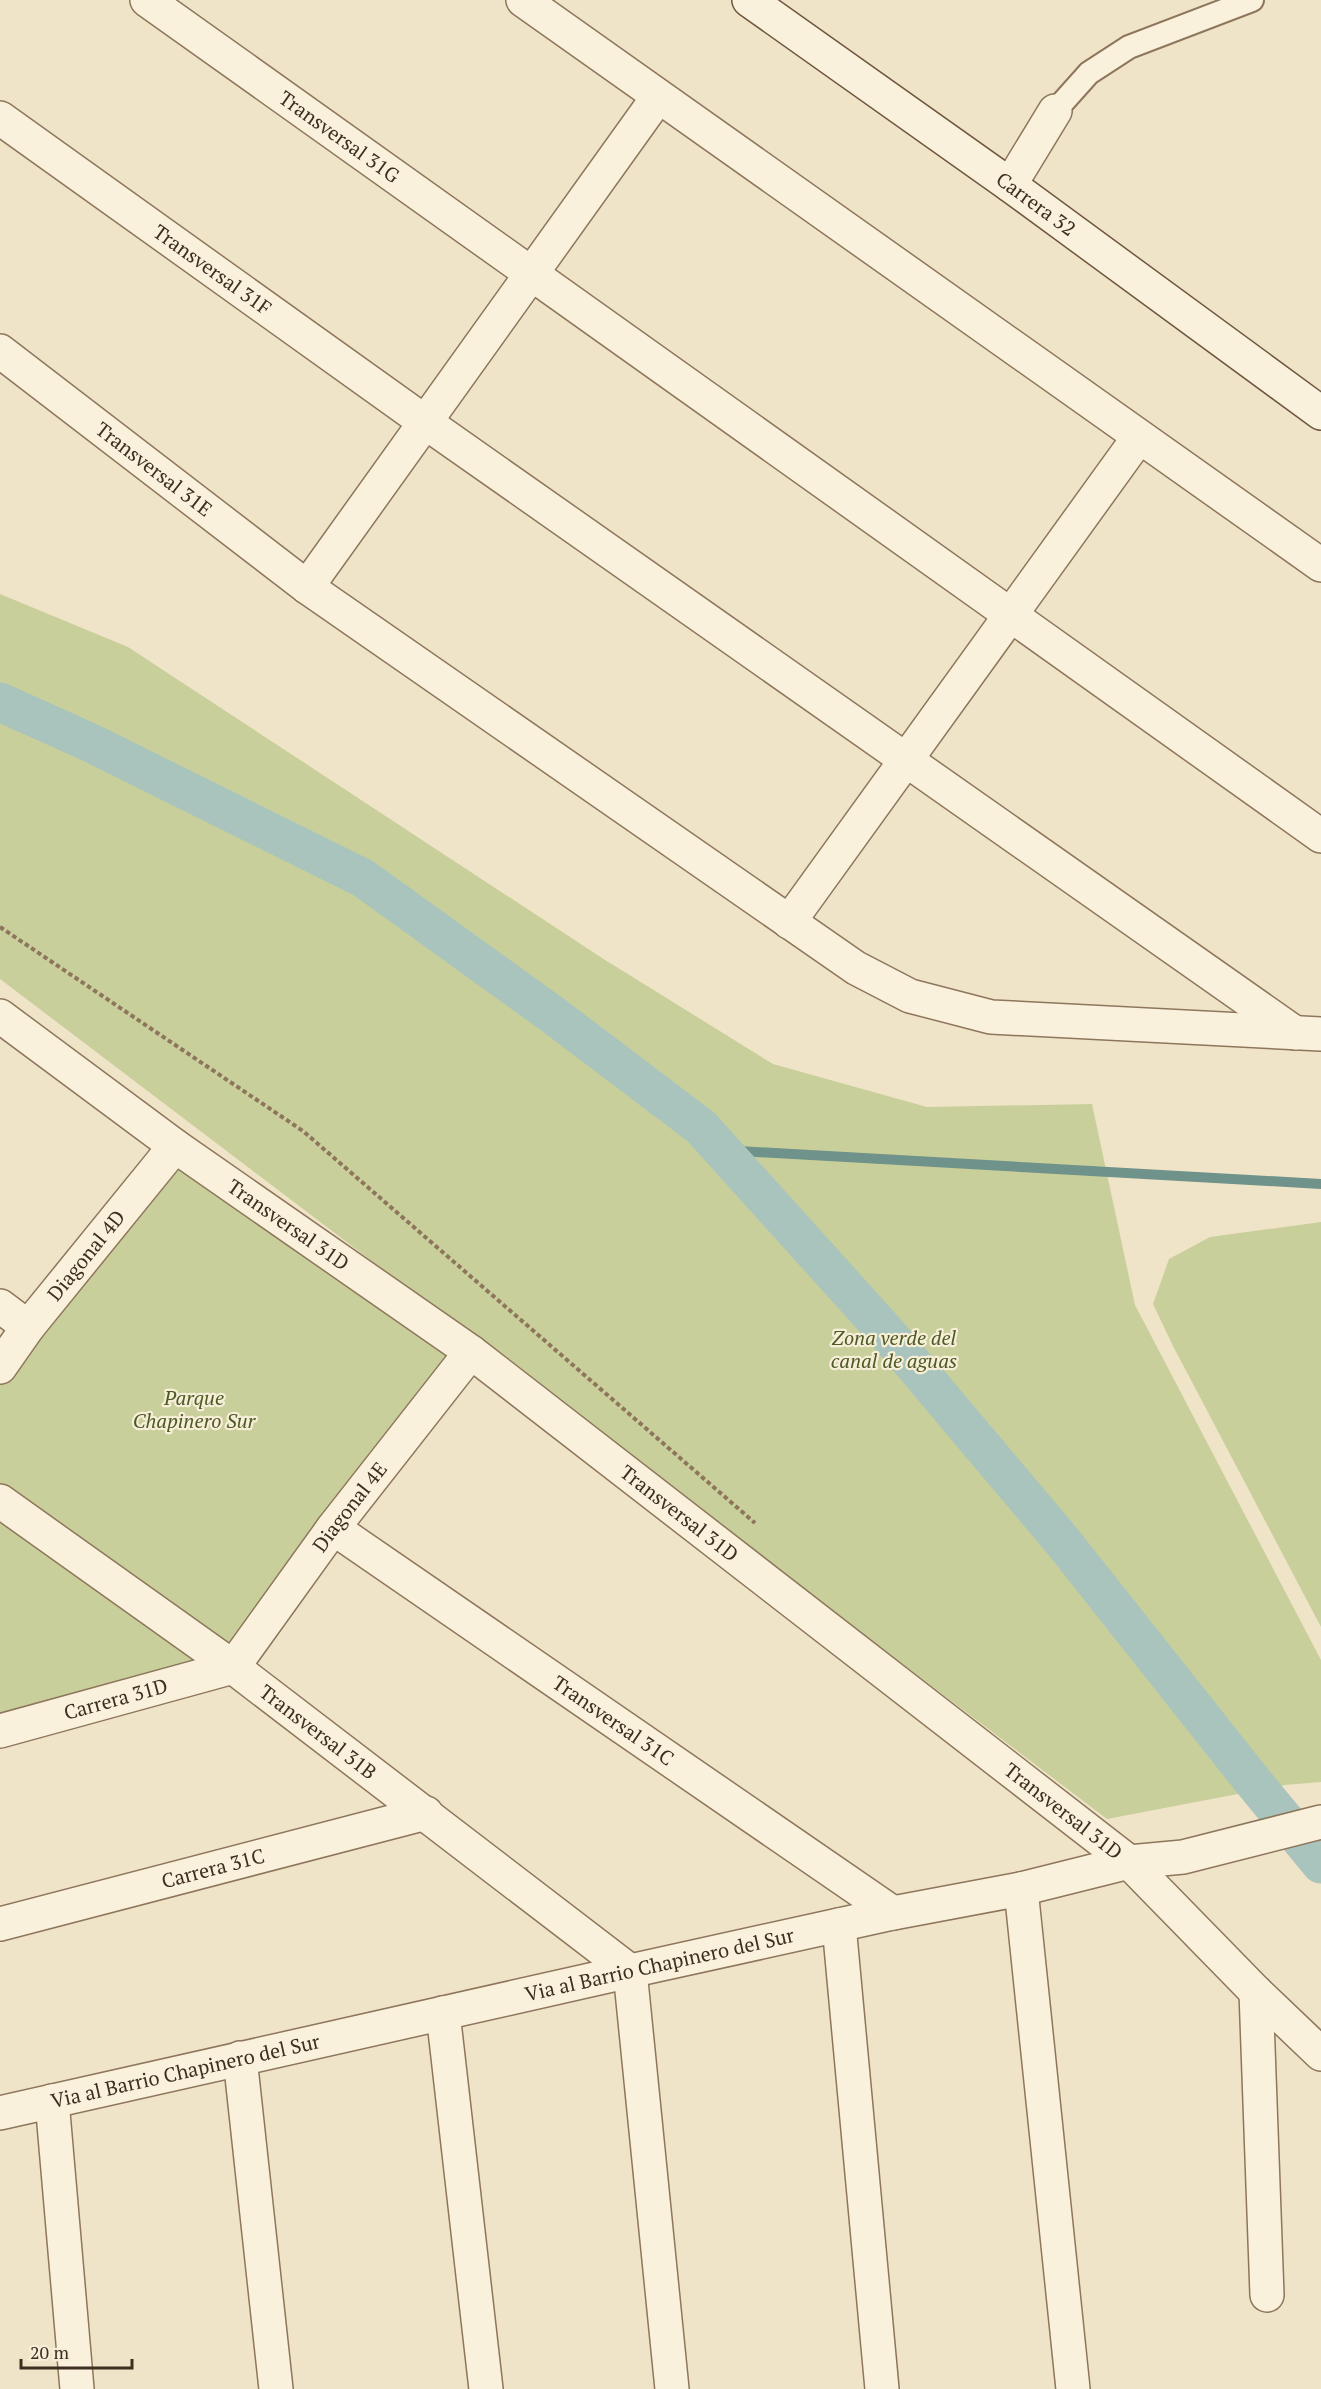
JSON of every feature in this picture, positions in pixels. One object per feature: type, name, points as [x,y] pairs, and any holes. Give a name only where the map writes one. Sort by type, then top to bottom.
[{"type":"street","name":"Transversal 31G","points":[[147,0],[1321,836]]},
{"type":"street","points":[[523,0],[1321,565]]},
{"type":"street","name":"Carrera 32","points":[[749,0],[1318,402]]},
{"type":"street","points":[[307,587],[658,97]]},
{"type":"street","points":[[1010,185],[1054,111]]},
{"type":"street","name":"Transversal 31F","points":[[0,118],[424,422],[906,759],[1308,1034]]},
{"type":"street","name":"Transversal 31E","points":[[0,351],[307,587],[856,968],[910,996],[991,1017],[1308,1034]]},
{"type":"street","points":[[789,922],[1139,437]]},
{"type":"street","name":"Transversal 31D","points":[[0,1016],[175,1146],[471,1352],[1129,1862],[1256,1992],[1321,2054]]},
{"type":"street","name":"Diagonal 4D","points":[[0,1367],[28,1327],[175,1146]]},
{"type":"street","points":[[0,1305],[28,1327]]},
{"type":"street","name":"Diagonal 4E","points":[[233,1667],[333,1528],[471,1352]]},
{"type":"street","name":"Transversal 31B","points":[[0,1501],[233,1667],[630,1971]]},
{"type":"street","name":"Transversal 31C","points":[[333,1528],[893,1914]]},
{"type":"street","name":"Carrera 31D","points":[[0,1731],[233,1667]]},
{"type":"street","name":"Carrera 31C","points":[[0,1924],[426,1813]]},
{"type":"street","name":"Via al Barrio Chapinero del Sur","points":[[0,2113],[839,1925],[1021,1889],[1129,1862],[1183,1857],[1321,1822]]},
{"type":"street","points":[[1021,1889],[1073,2389]]},
{"type":"street","points":[[839,1925],[882,2389]]},
{"type":"street","points":[[630,1971],[672,2389]]},
{"type":"street","points":[[1256,1992],[1267,2295]]},
{"type":"street","points":[[443,2013],[486,2389]]},
{"type":"street","points":[[240,2058],[276,2389]]},
{"type":"street","points":[[52,2101],[77,2389]]},
{"type":"lane","points":[[1054,111],[1089,73],[1129,47],[1251,0]]},
{"type":"path","points":[[0,927],[303,1131],[764,1531]]},
{"type":"green space","name":"Zona verde del canal de aguas","points":[[0,594],[128,647],[602,958],[773,1064],[927,1107],[1092,1104],[1135,1305],[1321,1660],[1321,1782],[1285,1785],[1107,1819],[0,979]]},
{"type":"green space","name":"Parque Chapinero Sur","points":[[178,1155],[471,1352],[233,1667],[0,1731],[0,1367]]},
{"type":"green space","points":[[1321,1222],[1321,1627],[1153,1304],[1169,1259],[1210,1237]]},
{"type":"waterway","points":[[0,702],[89,742],[363,878],[553,1015],[701,1127],[886,1332],[1063,1542],[1321,1864]]},
{"type":"waterway","points":[[722,1150],[1321,1184]]}]
